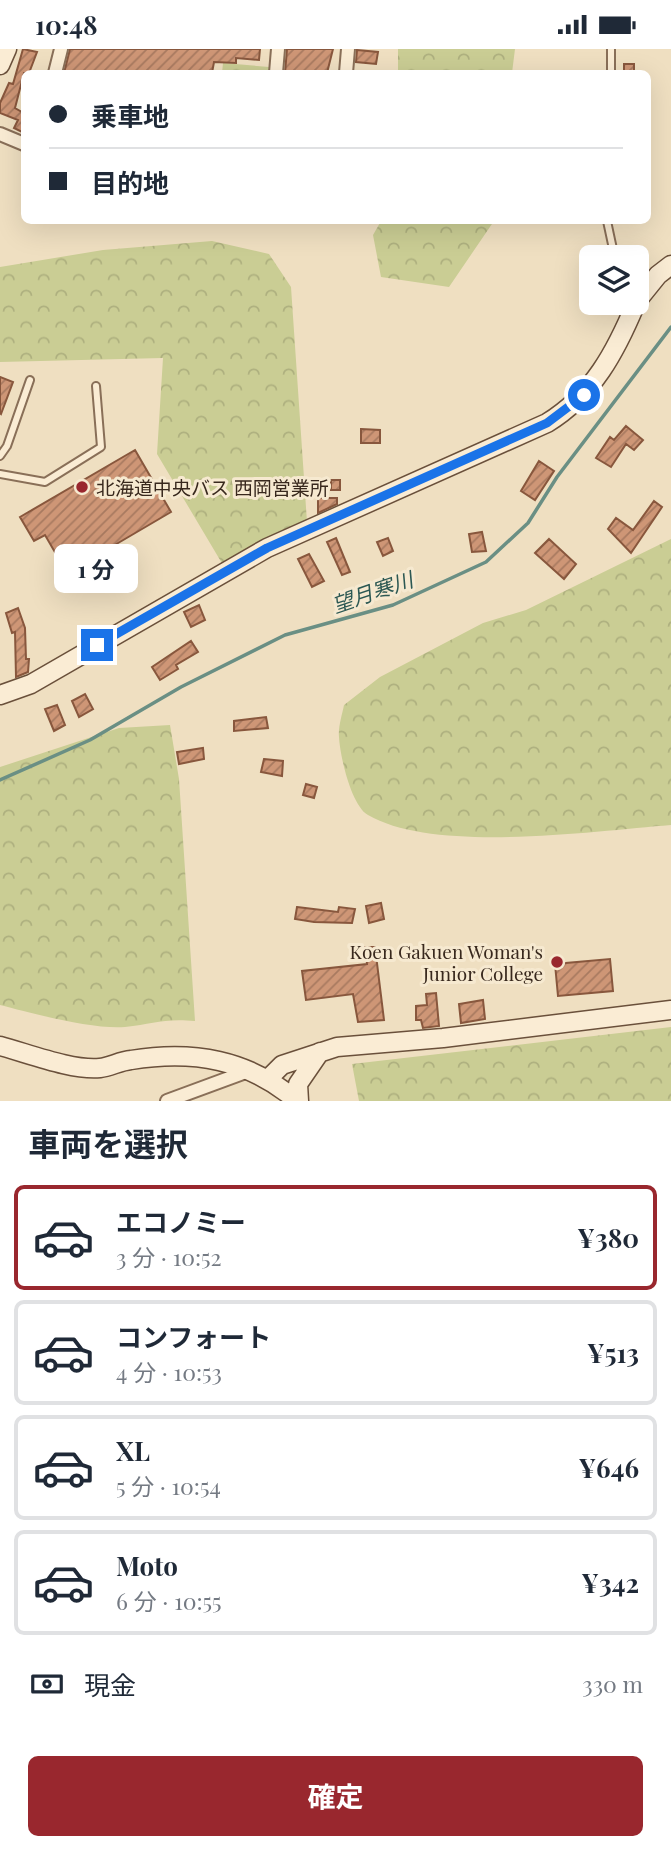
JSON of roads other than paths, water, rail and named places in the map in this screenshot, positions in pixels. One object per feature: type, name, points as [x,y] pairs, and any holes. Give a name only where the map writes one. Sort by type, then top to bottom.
[{"type":"street","points":[[0,65],[6,49]]},
{"type":"street","points":[[56,70],[61,49]]},
{"type":"street","points":[[276,70],[278,49]]},
{"type":"street","points":[[346,70],[348,49]]},
{"type":"street","points":[[0,134],[21,143]]},
{"type":"street","points":[[649,284],[671,265]]},
{"type":"street","points":[[0,695],[31,684],[267,548],[547,423],[584,395],[600,376],[628,315]]},
{"type":"street","points":[[268,1079],[282,1065],[337,1047],[443,1038],[671,1010]]},
{"type":"street","points":[[0,1046],[99,1069],[128,1060],[178,1054],[222,1060],[252,1070],[298,1101]]},
{"type":"street","points":[[298,1101],[298,1084],[320,1052]]},
{"type":"street","points":[[167,1101],[252,1070]]},
{"type":"lane","points":[[611,49],[611,70]]},
{"type":"lane","points":[[608,224],[612,245]]},
{"type":"lane","points":[[0,456],[8,446],[30,380]]},
{"type":"lane","points":[[0,474],[45,482],[101,447],[96,386]]},
{"type":"waterway","name":"望月寒川","points":[[0,780],[90,740],[181,687],[285,635],[393,605],[486,562],[528,523],[557,477],[671,327]]},
{"type":"place","name":"北海道中央バス 西岡営業所","points":[[82,487]]},
{"type":"place","name":"Koen Gakuen Woman's Junior College","points":[[557,962]]}]
